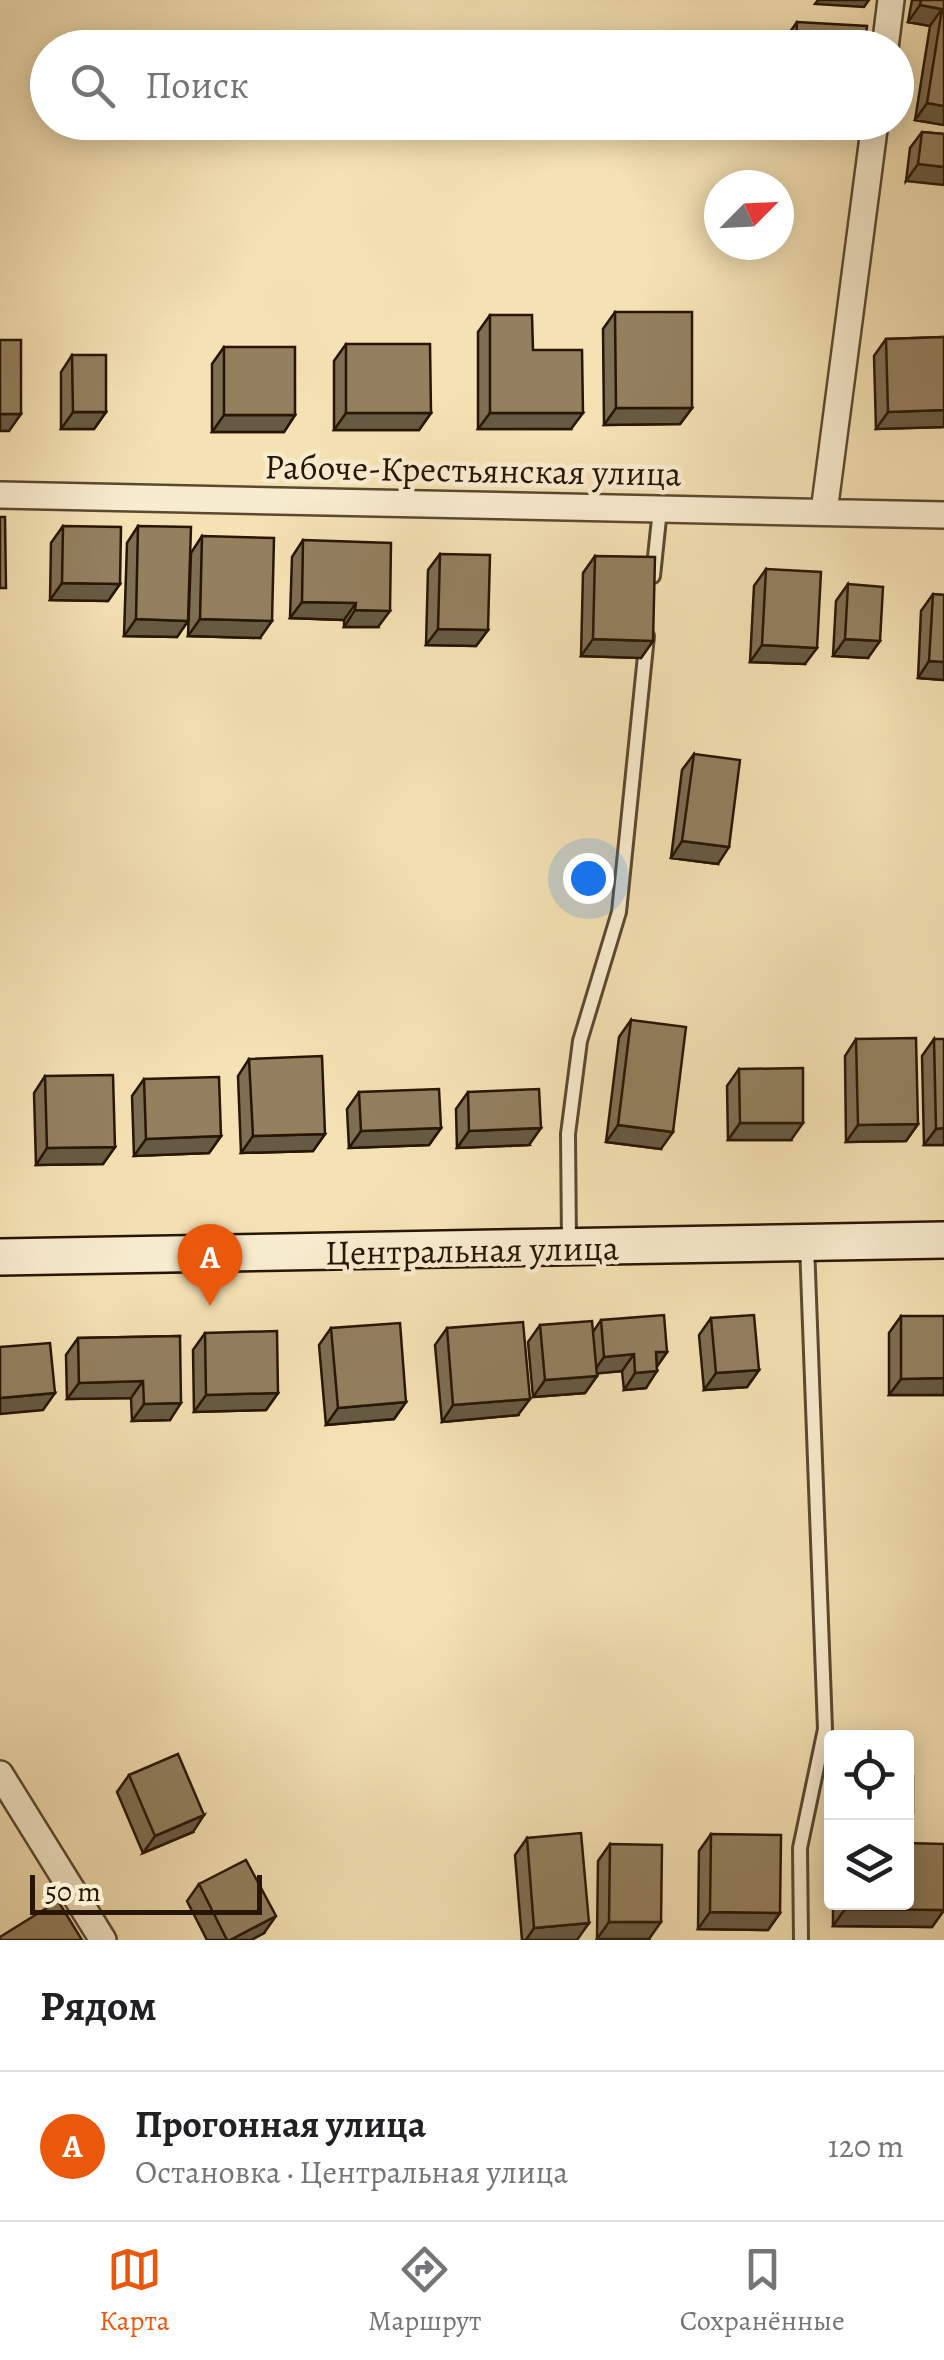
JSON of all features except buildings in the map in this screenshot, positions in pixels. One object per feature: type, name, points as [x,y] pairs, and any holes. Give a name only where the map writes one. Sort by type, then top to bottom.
[{"type":"street","points":[[887,30],[891,0]]},
{"type":"street","points":[[824,512],[873,140]]},
{"type":"street","name":"Рабоче-Крестьянская улица","points":[[0,495],[944,515]]},
{"type":"street","name":"Центральная улица","points":[[0,1257],[944,1240]]},
{"type":"street","points":[[0,1774],[104,1940]]},
{"type":"lane","points":[[652,586],[660,509]]},
{"type":"lane","points":[[570,1248],[570,1115],[580,1041],[620,912],[648,624]]},
{"type":"lane","points":[[801,1940],[800,1848],[825,1729],[807,1242]]},
{"type":"place","name":"Прогонная улица","points":[[210,1306]]}]
